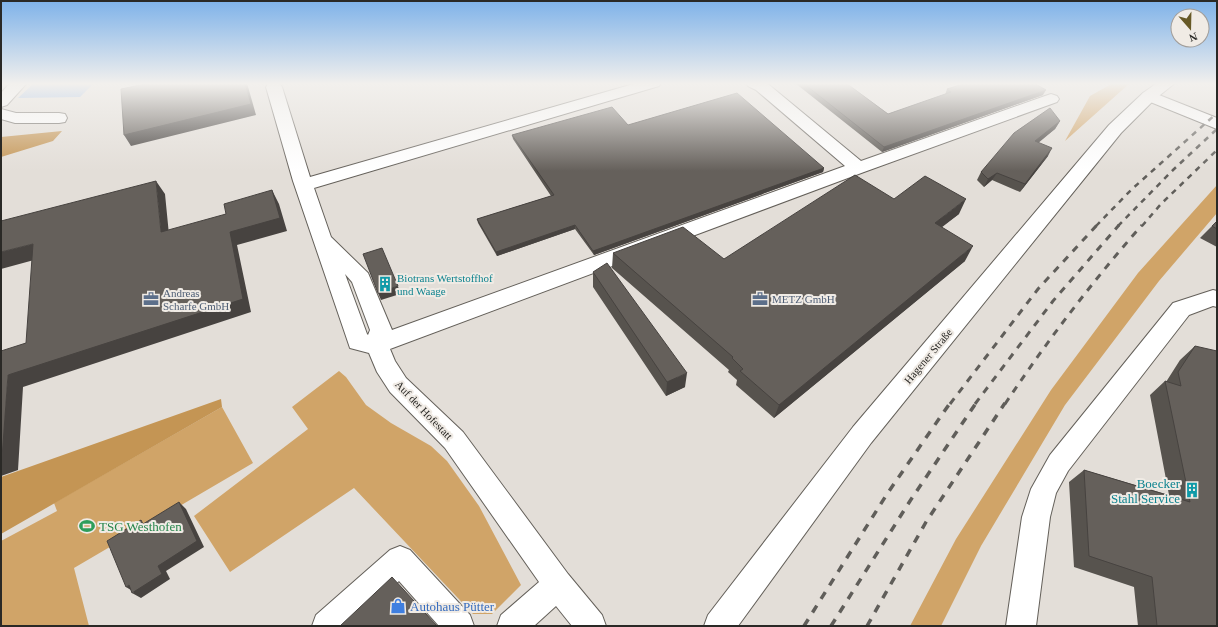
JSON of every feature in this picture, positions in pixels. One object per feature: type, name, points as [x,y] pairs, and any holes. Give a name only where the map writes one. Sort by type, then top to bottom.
[{"type":"main road","points":[[282,112],[321,236],[347,276],[358,342],[373,331],[858,168],[1014,112]]},
{"type":"main road","points":[[304,185],[553,112]]},
{"type":"main road","points":[[795,112],[858,168]]},
{"type":"main road","name":"Hagener Straße","points":[[719,626],[862,435],[1115,130],[1133,112]]},
{"type":"main road","points":[[1188,112],[1217,124]]},
{"type":"main road","points":[[1,114],[15,118],[59,118]]},
{"type":"main road","points":[[321,236],[347,276]]},
{"type":"main road","name":"Auf der Hofestatt","points":[[347,276],[373,331],[385,365],[398,385],[454,440],[558,584],[591,626]]},
{"type":"main road","points":[[1021,626],[1036,517],[1044,489],[1059,463],[1181,309],[1213,298],[1217,299]]},
{"type":"main road","points":[[327,626],[400,560],[459,626]]},
{"type":"main road","points":[[512,626],[558,584]]},
{"type":"shaded area","points":[[1081,112],[1097,112],[1065,141]]},
{"type":"shaded area","points":[[62,131],[53,141],[1,157],[1,137]]},
{"type":"shaded area","points":[[1217,185],[1217,213],[1159,281],[1065,405],[981,546],[941,626],[910,626],[956,539],[1051,390],[1138,273]]},
{"type":"shaded area","points":[[339,371],[346,377],[366,405],[391,423],[431,446],[447,461],[479,506],[521,585],[492,614],[473,614],[354,488],[230,572],[194,516],[308,429],[292,407]]},
{"type":"shaded area","points":[[221,399],[222,407],[1,534],[1,477]]},
{"type":"shaded area","name":"TSG Westhofen","points":[[222,407],[253,463],[74,568],[89,626],[1,626],[1,541],[57,511],[54,503]]},
{"type":"building","points":[[123,112],[217,112],[124,135]]},
{"type":"building","points":[[593,112],[617,112],[628,125],[671,112],[759,112],[824,168],[593,251],[575,225],[496,252],[477,219],[554,195],[512,135]]},
{"type":"building","points":[[840,112],[886,112],[888,114],[893,112],[983,112],[884,147]]},
{"type":"building","points":[[1044,112],[1053,112],[1060,121],[1035,141],[1052,148],[1025,184],[997,173],[988,179],[981,172],[1014,133]]},
{"type":"building","name":"METZ GmbH","points":[[855,175],[894,199],[925,176],[966,199],[935,223],[973,246],[779,405],[740,371],[743,369],[732,358],[733,357],[613,253],[683,227],[724,259]]},
{"type":"building","points":[[156,181],[161,232],[226,214],[224,204],[272,190],[280,218],[230,232],[243,299],[8,375],[1,459],[1,351],[26,343],[33,244],[1,252],[1,221]]},
{"type":"building","points":[[1217,221],[1217,229],[1212,226]]},
{"type":"building","points":[[382,248],[398,286],[378,293],[363,254]]},
{"type":"building","points":[[607,263],[687,373],[667,382],[593,272]]},
{"type":"building","points":[[1195,346],[1217,351],[1217,626],[1157,626],[1152,577],[1089,556],[1084,470],[1190,502],[1165,381],[1181,386],[1178,372]]},
{"type":"building","points":[[179,502],[197,541],[158,566],[162,574],[132,593],[129,585],[126,587],[107,541],[141,520],[143,524]]},
{"type":"building","name":"Autohaus Pütter","points":[[392,577],[437,626],[340,626]]},
{"type":"railway","points":[[1096,226],[1131,190],[1217,113]]},
{"type":"railway","points":[[1118,226],[1173,170],[1217,129]]},
{"type":"railway","points":[[1142,226],[1161,204],[1217,150]]},
{"type":"railway","points":[[950,404],[1038,289],[1097,225]]},
{"type":"railway","points":[[975,404],[1053,301],[1119,225]]},
{"type":"railway","points":[[1005,404],[1070,312],[1142,225]]},
{"type":"railway","points":[[804,626],[887,494],[950,403]]},
{"type":"railway","points":[[831,626],[910,501],[976,403]]},
{"type":"railway","points":[[867,626],[926,522],[1005,403]]},
{"type":"place","name":"Biotrans Wertstoffhof und Waage","points":[[385,284]]},
{"type":"place","name":"Andreas Scharfe GmbH","points":[[151,299]]},
{"type":"place","name":"METZ GmbH","points":[[760,299]]},
{"type":"place","name":"Boecker Stahl Service","points":[[1192,490]]},
{"type":"place","name":"TSG Westhofen","points":[[87,526]]},
{"type":"place","name":"Autohaus Pütter","points":[[398,606]]}]
